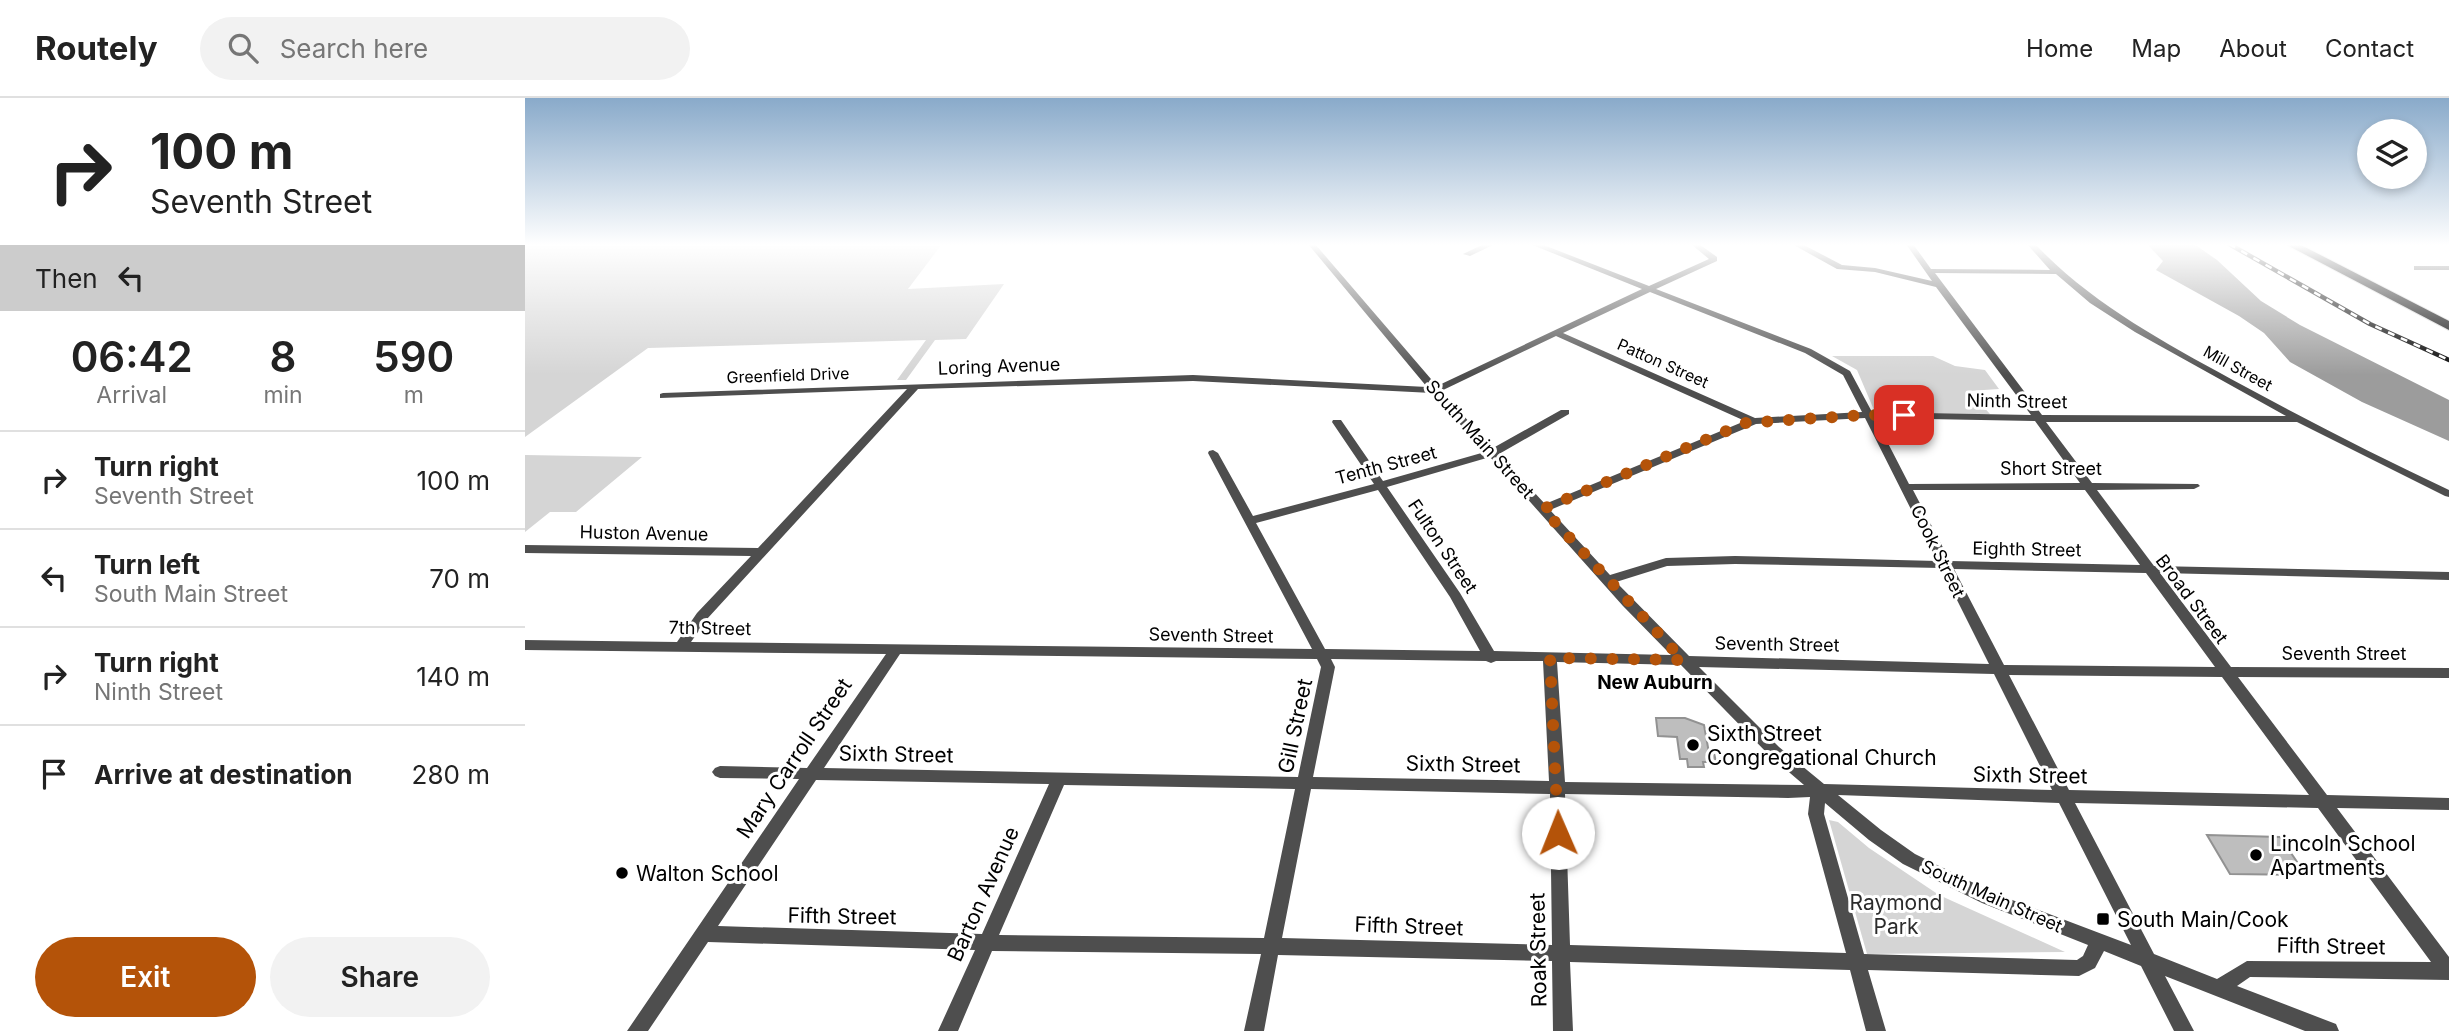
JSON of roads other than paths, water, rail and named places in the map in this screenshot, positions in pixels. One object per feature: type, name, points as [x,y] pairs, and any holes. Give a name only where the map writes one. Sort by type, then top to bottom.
[{"type":"highway","points":[[2374,288],[2449,326]]},
{"type":"highway","points":[[2392,288],[2449,317]]},
{"type":"street","name":"South Main Street","points":[[1348,288],[1435,390],[1683,660],[1774,751],[1819,790],[1909,859],[1941,877],[2099,942],[2329,1031]]},
{"type":"street","name":"Cook Street","points":[[1646,288],[1836,364],[1850,377],[2184,1031]]},
{"type":"street","points":[[1435,390],[1653,288]]},
{"type":"street","name":"Broad Street","points":[[1942,288],[2036,419],[2449,971]]},
{"type":"street","name":"Mill Street","points":[[2073,288],[2120,322],[2298,419],[2449,495]]},
{"type":"street","name":"Patton Street","points":[[1558,334],[1754,421]]},
{"type":"street","name":"Loring Avenue","points":[[681,647],[702,616],[915,386],[1193,378],[1435,390]]},
{"type":"street","name":"Greenfield Drive","points":[[663,396],[915,386]]},
{"type":"street","name":"Tenth Street","points":[[1249,521],[1492,453],[1565,412]]},
{"type":"street","name":"Ninth Street","points":[[1543,509],[1754,421],[1871,415],[2036,419],[2298,419]]},
{"type":"street","name":"Fulton Street","points":[[1337,422],[1456,596],[1491,658]]},
{"type":"street","name":"Gill Street","points":[[1213,453],[1320,656],[1327,661],[1327,674],[1254,1031]]},
{"type":"street","name":"Short Street","points":[[1908,487],[2194,486]]},
{"type":"street","name":"Huston Avenue","points":[[525,549],[762,552]]},
{"type":"street","name":"Eighth Street","points":[[1607,580],[1656,565],[1685,561],[2449,576]]},
{"type":"street","name":"7th Street","points":[[525,645],[895,651]]},
{"type":"street","name":"Seventh Street","points":[[895,651],[1550,658],[2224,672],[2449,673]]},
{"type":"street","name":"Mary Carroll Street","points":[[637,1031],[895,651]]},
{"type":"street","name":"Roak Street","points":[[1550,658],[1557,787],[1563,1031]]},
{"type":"street","name":"Sixth Street","points":[[720,772],[1819,790],[2449,804]]},
{"type":"street","name":"Barton Avenue","points":[[948,1031],[1060,777]]},
{"type":"street","points":[[1819,790],[1815,814],[1876,1031]]},
{"type":"street","name":"Fifth Street","points":[[703,934],[2079,968],[2089,962],[2099,942]]},
{"type":"street","name":"Fifth Street","points":[[2219,988],[2247,969],[2449,971]]},
{"type":"railway","points":[[2306,288],[2370,324],[2449,360]]},
{"type":"place","name":"Sixth Street Congregational Church","points":[[1693,745]]},
{"type":"place","name":"Lincoln School Apartments","points":[[2256,855]]},
{"type":"place","name":"Walton School","points":[[622,873]]},
{"type":"place","name":"South Main/Cook","points":[[2103,919]]},
{"type":"district","name":"New Auburn","points":[[1655,682]]},
{"type":"park label","name":"Raymond Park","points":[[1896,914]]}]
